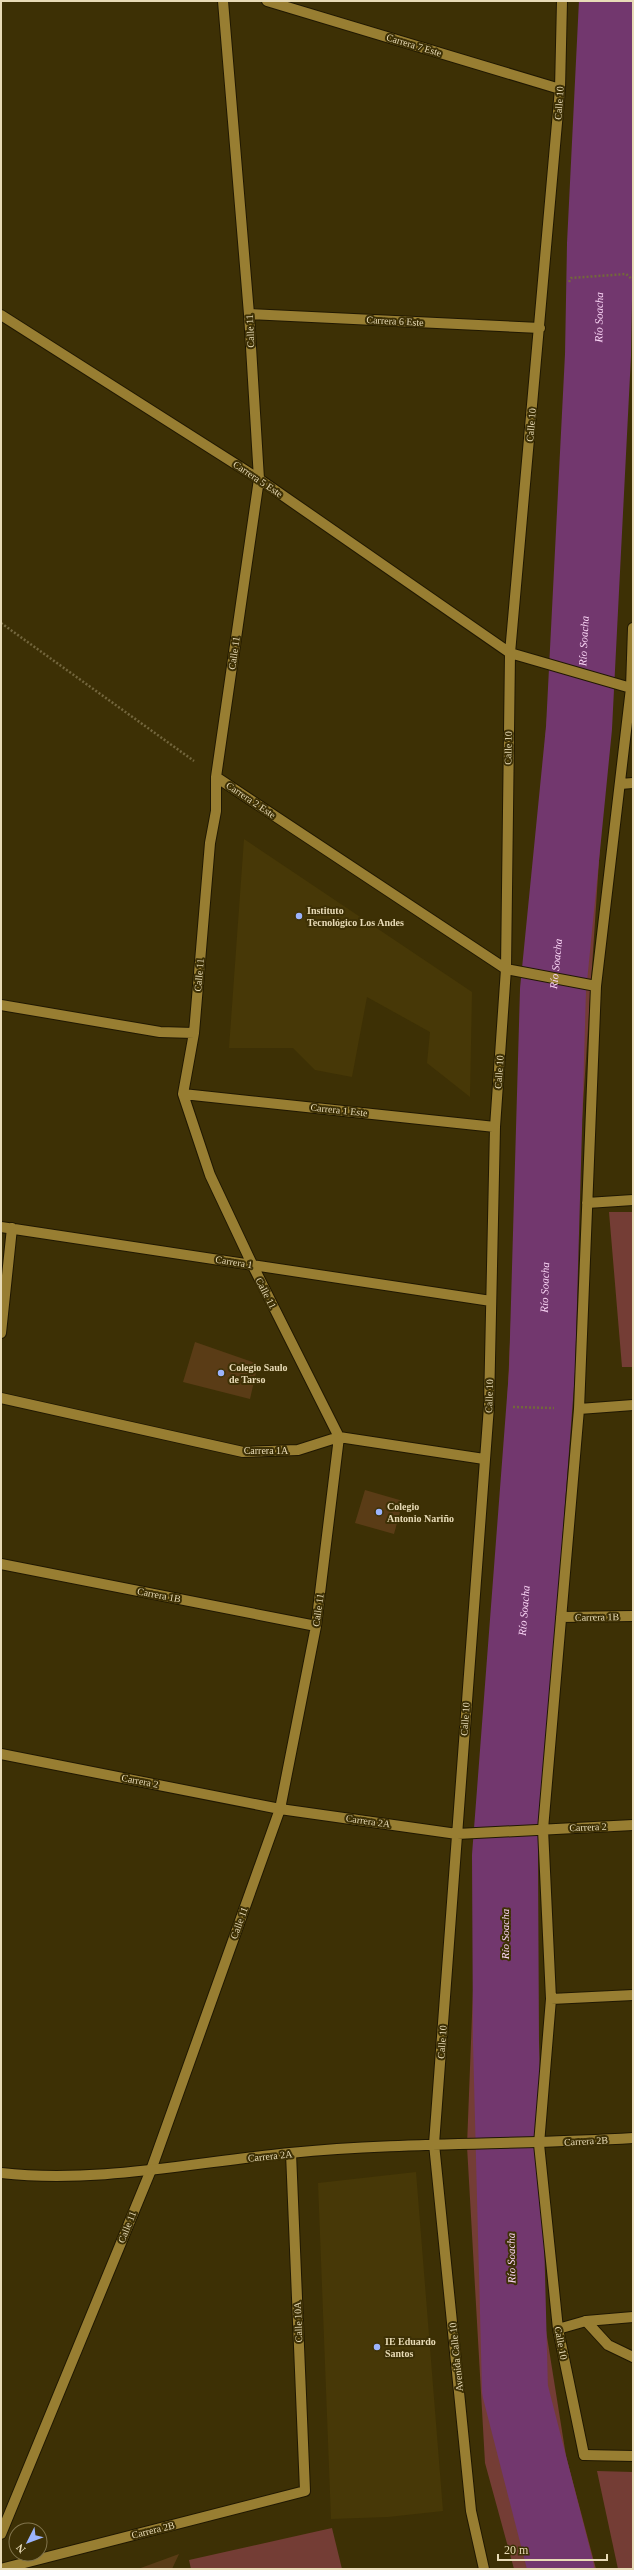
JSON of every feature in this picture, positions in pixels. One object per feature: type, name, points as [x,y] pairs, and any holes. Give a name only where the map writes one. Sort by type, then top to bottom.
[{"type":"street","name":"Calle 11","points":[[1,2534],[151,2170],[280,1809],[316,1626],[339,1437],[252,1264],[210,1175],[183,1094],[194,1033],[210,843],[216,811],[216,777],[259,479],[249,314],[223,1]]},
{"type":"street","name":"Carrera 7 Este","points":[[267,1],[560,89]]},
{"type":"street","name":"Calle 10","points":[[434,2144],[489,1406],[495,1127],[510,970],[510,653],[560,89],[562,1]]},
{"type":"street","name":"Carrera 6 Este","points":[[249,314],[540,328]]},
{"type":"street","name":"Carrera 5 Este","points":[[1,315],[259,479],[510,653]]},
{"type":"street","name":"Calle 10","points":[[633,628],[630,688],[620,784],[592,986],[587,1203],[579,1409],[561,1617],[538,1829],[551,1999],[539,2144],[558,2330],[584,2454],[633,2456]]},
{"type":"street","points":[[510,653],[630,688]]},
{"type":"street","name":"Carrera 2 Este","points":[[216,777],[510,970]]},
{"type":"street","points":[[620,784],[633,783]]},
{"type":"street","points":[[510,970],[592,986]]},
{"type":"street","points":[[1,1005],[160,1032],[194,1033]]},
{"type":"street","name":"Carrera 1 Este","points":[[183,1094],[495,1127]]},
{"type":"street","points":[[587,1203],[633,1200]]},
{"type":"street","name":"Carrera 1","points":[[1,1226],[491,1300]]},
{"type":"street","points":[[1,1333],[12,1228]]},
{"type":"street","name":"Carrera 1A","points":[[1,1398],[243,1452],[298,1450],[339,1437],[484,1459]]},
{"type":"street","points":[[579,1409],[633,1405]]},
{"type":"street","name":"Carrera 1B","points":[[1,1564],[316,1626]]},
{"type":"street","name":"Carrera 1B","points":[[561,1617],[633,1616]]},
{"type":"street","name":"Carrera 2","points":[[1,1754],[280,1809]]},
{"type":"street","name":"Carrera 2A","points":[[280,1809],[457,1834],[469,1833]]},
{"type":"street","name":"Carrera 2","points":[[469,1833],[633,1826]]},
{"type":"street","points":[[551,1999],[633,1995]]},
{"type":"street","name":"Carrera 2B","points":[[539,2144],[633,2138]]},
{"type":"street","name":"Carrera 2A","points":[[1,2172],[37,2177],[151,2170],[291,2153],[434,2144],[467,2146],[539,2144]]},
{"type":"street","name":"Avenida Calle 10","points":[[434,2144],[471,2511],[484,2569]]},
{"type":"street","name":"Calle 10A","points":[[291,2153],[305,2490]]},
{"type":"street","points":[[558,2330],[586,2321],[633,2317]]},
{"type":"street","points":[[586,2321],[608,2345],[633,2357]]},
{"type":"street","name":"Carrera 2B","points":[[1,2569],[305,2490]]},
{"type":"path","points":[[586,277],[626,274],[633,280]]},
{"type":"path","name":"Carrera 2 Este","points":[[1,623],[216,777]]},
{"type":"path","points":[[506,1407],[556,1408]]},
{"type":"shaded area","points":[[583,1],[633,1],[633,129],[611,678],[563,1409],[528,1830],[544,2318],[566,2456],[596,2569],[514,2569],[485,2463],[467,2146],[479,1833],[507,1407],[527,974],[552,652]]},
{"type":"shaded area","name":"Instituto Tecnológico Los Andes","points":[[244,839],[472,992],[470,1097],[427,1063],[430,1032],[367,997],[352,1077],[315,1070],[293,1048],[229,1048]]},
{"type":"shaded area","points":[[609,1212],[633,1212],[633,1367],[622,1367]]},
{"type":"shaded area","name":"IE Eduardo Santos","points":[[416,2172],[443,2511],[388,2517],[331,2519],[318,2183]]},
{"type":"shaded area","points":[[597,2471],[633,2472],[633,2569],[618,2569]]},
{"type":"shaded area","points":[[332,2528],[342,2569],[191,2569],[189,2560]]},
{"type":"building","name":"Colegio Saulo de Tarso","points":[[195,1342],[258,1364],[250,1399],[183,1382]]},
{"type":"building","name":"Colegio Antonio Nariño","points":[[365,1490],[403,1501],[394,1534],[355,1523]]},
{"type":"building","points":[[179,2554],[172,2569],[138,2569]]},
{"type":"waterway","name":"Río Soacha","points":[[561,2569],[515,2390],[506,2042],[505,1856],[542,1372],[553,990],[579,728],[598,355],[600,244],[612,1]]},
{"type":"place","name":"Instituto Tecnológico Los Andes","points":[[299,916]]},
{"type":"place","name":"Colegio Saulo de Tarso","points":[[221,1373]]},
{"type":"place","name":"Colegio Antonio Nariño","points":[[379,1512]]},
{"type":"place","name":"IE Eduardo Santos","points":[[377,2347]]}]
